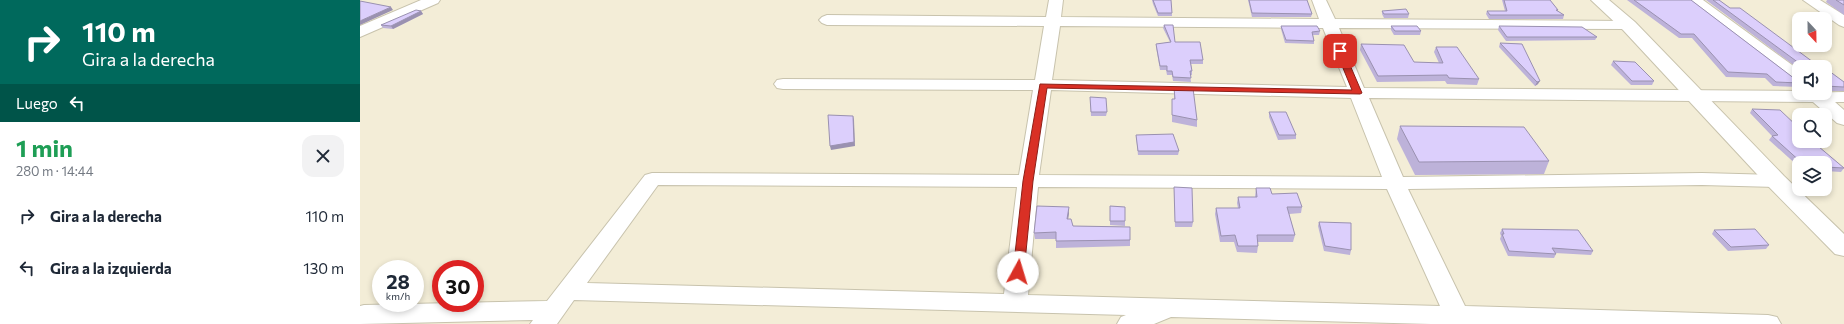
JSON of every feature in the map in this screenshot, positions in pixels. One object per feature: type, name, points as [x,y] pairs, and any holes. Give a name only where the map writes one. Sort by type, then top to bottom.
[{"type":"street","points":[[360,32],[433,0]]},
{"type":"street","points":[[1015,302],[1028,181],[1056,0]]},
{"type":"street","points":[[1319,0],[1395,184],[1459,320]]},
{"type":"street","points":[[1599,0],[1628,26],[1776,181],[1844,248]]},
{"type":"street","points":[[1694,0],[1792,73]]},
{"type":"street","points":[[1810,0],[1844,22]]},
{"type":"street","points":[[827,20],[1628,26]]},
{"type":"street","points":[[784,84],[1043,85],[1358,93],[1792,96]]},
{"type":"street","points":[[1832,96],[1844,97]]},
{"type":"street","points":[[1825,100],[1844,119]]},
{"type":"street","points":[[360,318],[364,314],[548,317],[652,179],[1395,184],[1702,179],[1776,181]]},
{"type":"street","points":[[568,291],[1015,302],[1168,307],[1459,320],[1768,324]]},
{"type":"street","points":[[1130,324],[1168,307]]},
{"type":"building","points":[[1153,0],[1171,0],[1172,13],[1158,13]]},
{"type":"building","points":[[1249,0],[1307,0],[1312,14],[1252,13]]},
{"type":"building","points":[[1504,0],[1550,0],[1558,10],[1556,10],[1564,15],[1490,15],[1487,11],[1507,11]]},
{"type":"building","points":[[1634,0],[1691,0],[1792,77],[1792,83],[1776,82],[1767,74],[1728,72],[1694,34],[1681,34]]},
{"type":"building","points":[[1713,0],[1719,0],[1730,8],[1740,8],[1792,46],[1792,52],[1799,52],[1810,60],[1795,60]]},
{"type":"building","points":[[1836,0],[1844,0],[1844,5]]},
{"type":"building","points":[[360,1],[391,7],[360,21]]},
{"type":"building","points":[[1406,9],[1409,14],[1384,14],[1382,11]]},
{"type":"building","points":[[416,10],[421,11],[391,26],[381,25]]},
{"type":"building","points":[[1164,25],[1173,25],[1175,42],[1200,42],[1203,60],[1190,60],[1192,71],[1190,71],[1191,78],[1173,77],[1172,71],[1167,71],[1167,66],[1160,66],[1156,44],[1171,42]]},
{"type":"building","points":[[1281,26],[1317,26],[1320,31],[1312,32],[1314,41],[1286,40]]},
{"type":"building","points":[[1391,26],[1417,26],[1421,31],[1395,31]]},
{"type":"building","points":[[1499,26],[1582,27],[1597,37],[1507,37]]},
{"type":"building","points":[[1500,43],[1522,44],[1540,81],[1537,82]]},
{"type":"building","points":[[1361,44],[1404,45],[1414,62],[1443,63],[1436,47],[1457,47],[1479,79],[1449,78],[1447,75],[1378,76]]},
{"type":"building","points":[[1613,61],[1635,62],[1654,81],[1632,81]]},
{"type":"building","points":[[1832,73],[1844,82],[1844,87],[1832,86]]},
{"type":"building","points":[[1174,88],[1193,88],[1197,120],[1172,115],[1172,99],[1175,99]]},
{"type":"building","points":[[1090,97],[1106,98],[1107,112],[1091,112]]},
{"type":"building","points":[[1752,109],[1780,110],[1792,121],[1792,148],[1820,148],[1830,156],[1794,156],[1772,136],[1778,135]]},
{"type":"building","points":[[1269,112],[1286,112],[1296,135],[1279,135]]},
{"type":"building","points":[[828,115],[853,116],[854,142],[830,146]]},
{"type":"building","points":[[1400,126],[1524,127],[1549,161],[1419,162]]},
{"type":"building","points":[[1173,134],[1179,151],[1138,151],[1136,135]]},
{"type":"building","points":[[1832,158],[1844,168],[1832,167]]},
{"type":"building","points":[[1174,187],[1192,188],[1193,222],[1175,222]]},
{"type":"building","points":[[1256,188],[1270,188],[1272,194],[1297,193],[1302,207],[1287,207],[1295,235],[1257,235],[1258,246],[1238,246],[1235,235],[1221,236],[1216,208],[1240,208],[1238,197],[1257,197]]},
{"type":"building","points":[[1037,206],[1069,207],[1067,219],[1071,219],[1073,226],[1130,227],[1130,240],[1056,241],[1056,232],[1034,233]]},
{"type":"building","points":[[1110,206],[1125,207],[1125,221],[1110,221]]},
{"type":"building","points":[[1319,222],[1351,223],[1351,250],[1325,246]]},
{"type":"building","points":[[1502,229],[1578,230],[1593,251],[1552,248],[1556,254],[1509,251],[1502,234],[1504,234]]},
{"type":"building","points":[[1755,229],[1769,245],[1731,247],[1714,230]]},
{"type":"route","points":[[1018,272],[1028,181],[1043,85],[1358,93],[1340,51]]}]
